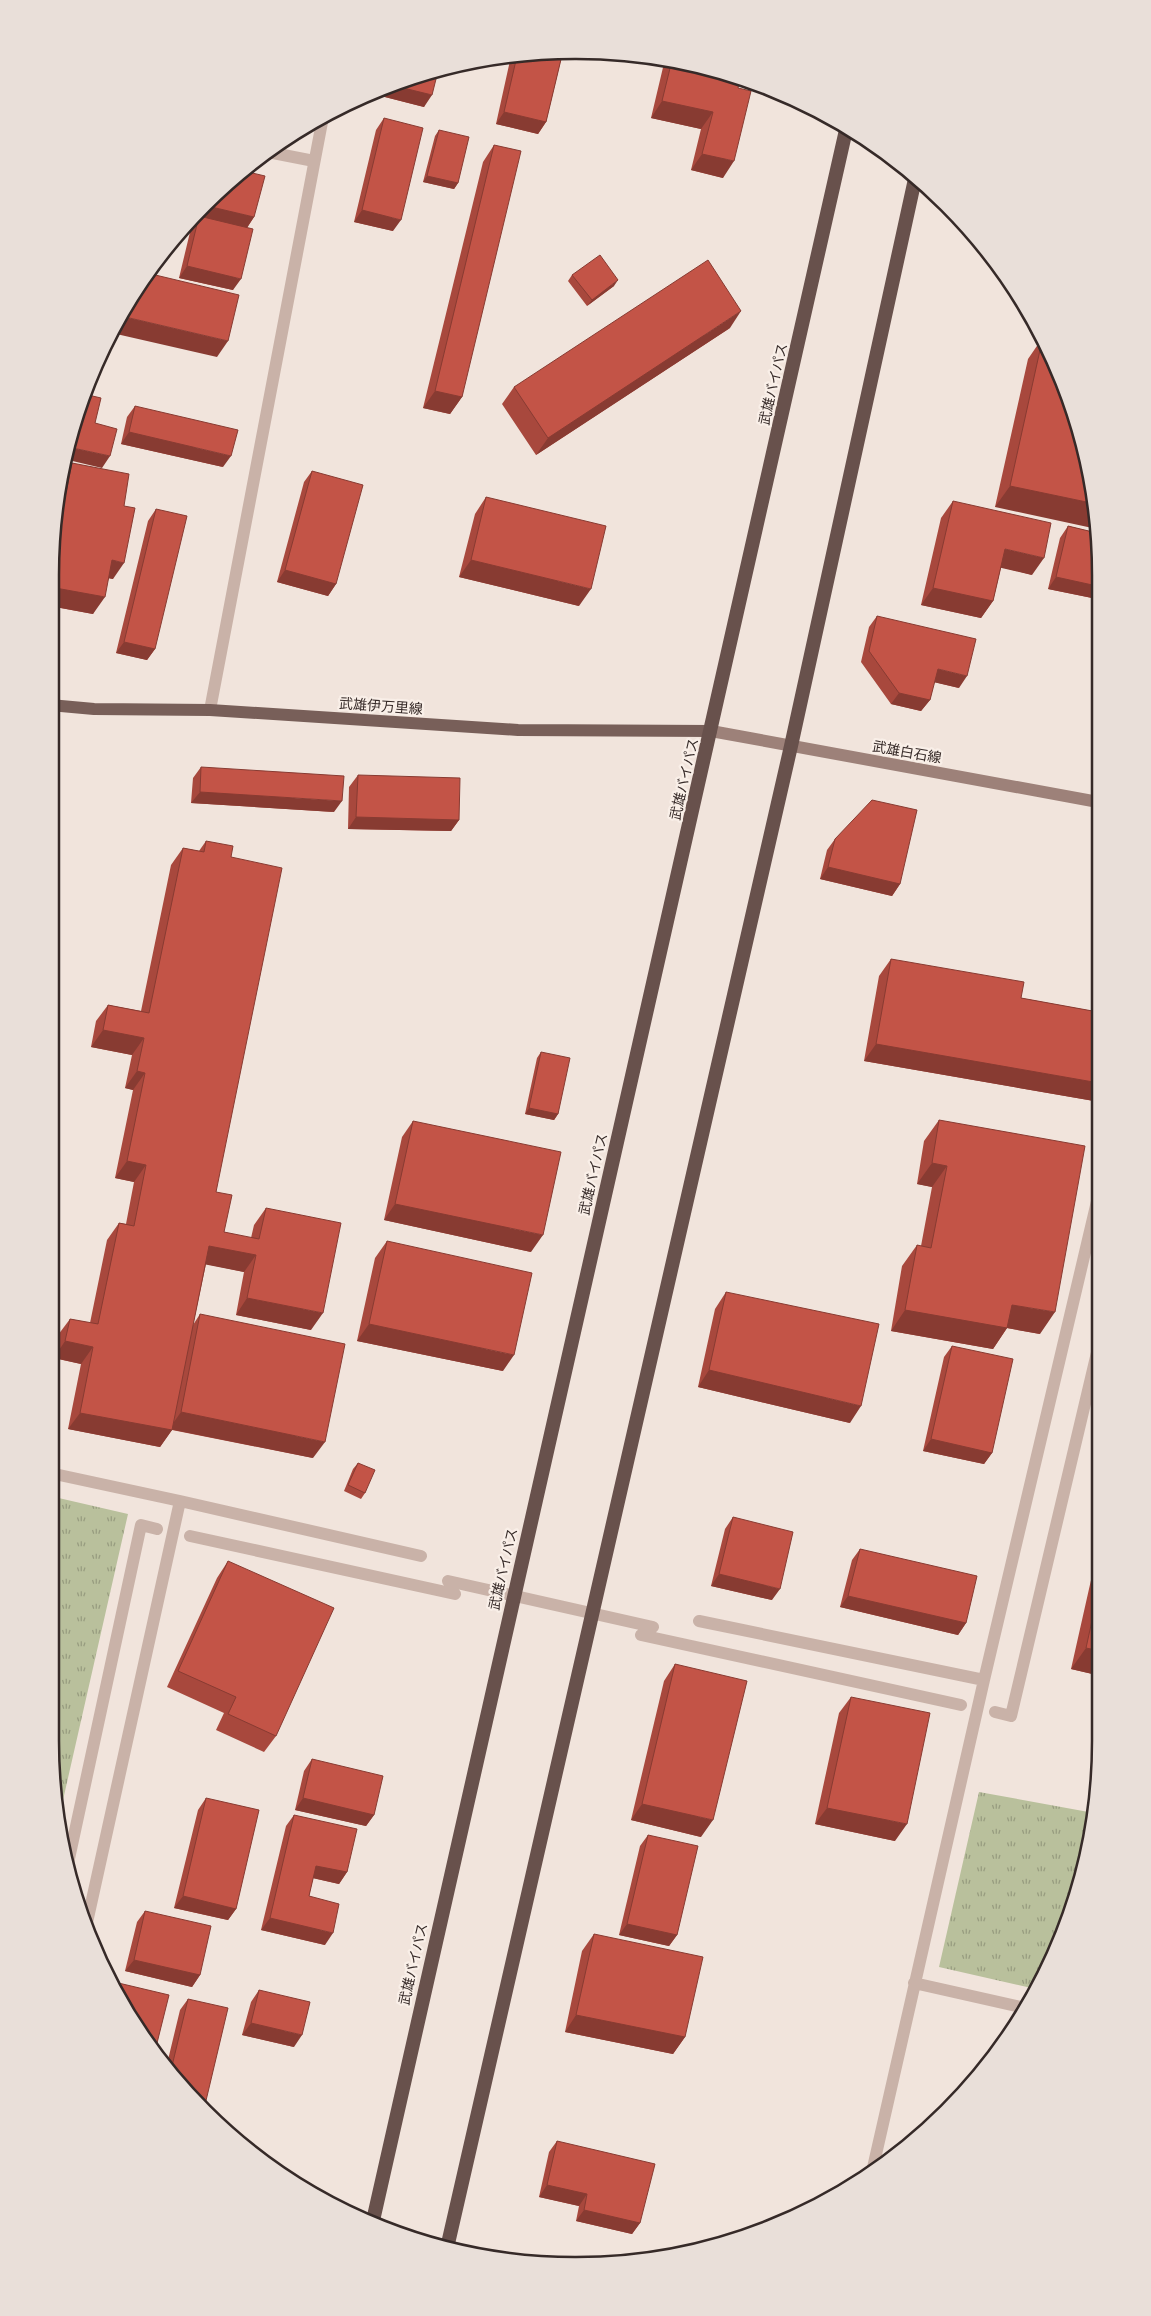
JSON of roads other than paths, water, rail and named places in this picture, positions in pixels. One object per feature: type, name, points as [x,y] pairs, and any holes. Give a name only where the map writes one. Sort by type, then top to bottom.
[{"type":"highway","name":"武雄バイパス","points":[[374,2216],[845,135]]},
{"type":"highway","points":[[449,2241],[791,746],[915,186]]},
{"type":"main road","name":"武雄伊万里線","points":[[59,706],[94,709],[210,710],[518,730],[711,731]]},
{"type":"main road","name":"武雄白石線","points":[[711,731],[1092,801]]},
{"type":"street","points":[[210,710],[321,126]]},
{"type":"street","points":[[277,154],[314,161]]},
{"type":"street","points":[[874,2162],[984,1680],[1092,1223]]},
{"type":"street","points":[[995,1712],[1011,1716],[1092,1374]]},
{"type":"street","points":[[59,1474],[422,1556]]},
{"type":"street","points":[[89,1914],[180,1501]]},
{"type":"street","points":[[71,1850],[140,1525],[157,1529]]},
{"type":"street","points":[[190,1536],[455,1594]]},
{"type":"street","points":[[448,1581],[653,1626]]},
{"type":"street","points":[[699,1621],[984,1680]]},
{"type":"street","points":[[641,1635],[962,1705]]},
{"type":"street","points":[[914,1982],[1018,2006]]}]
